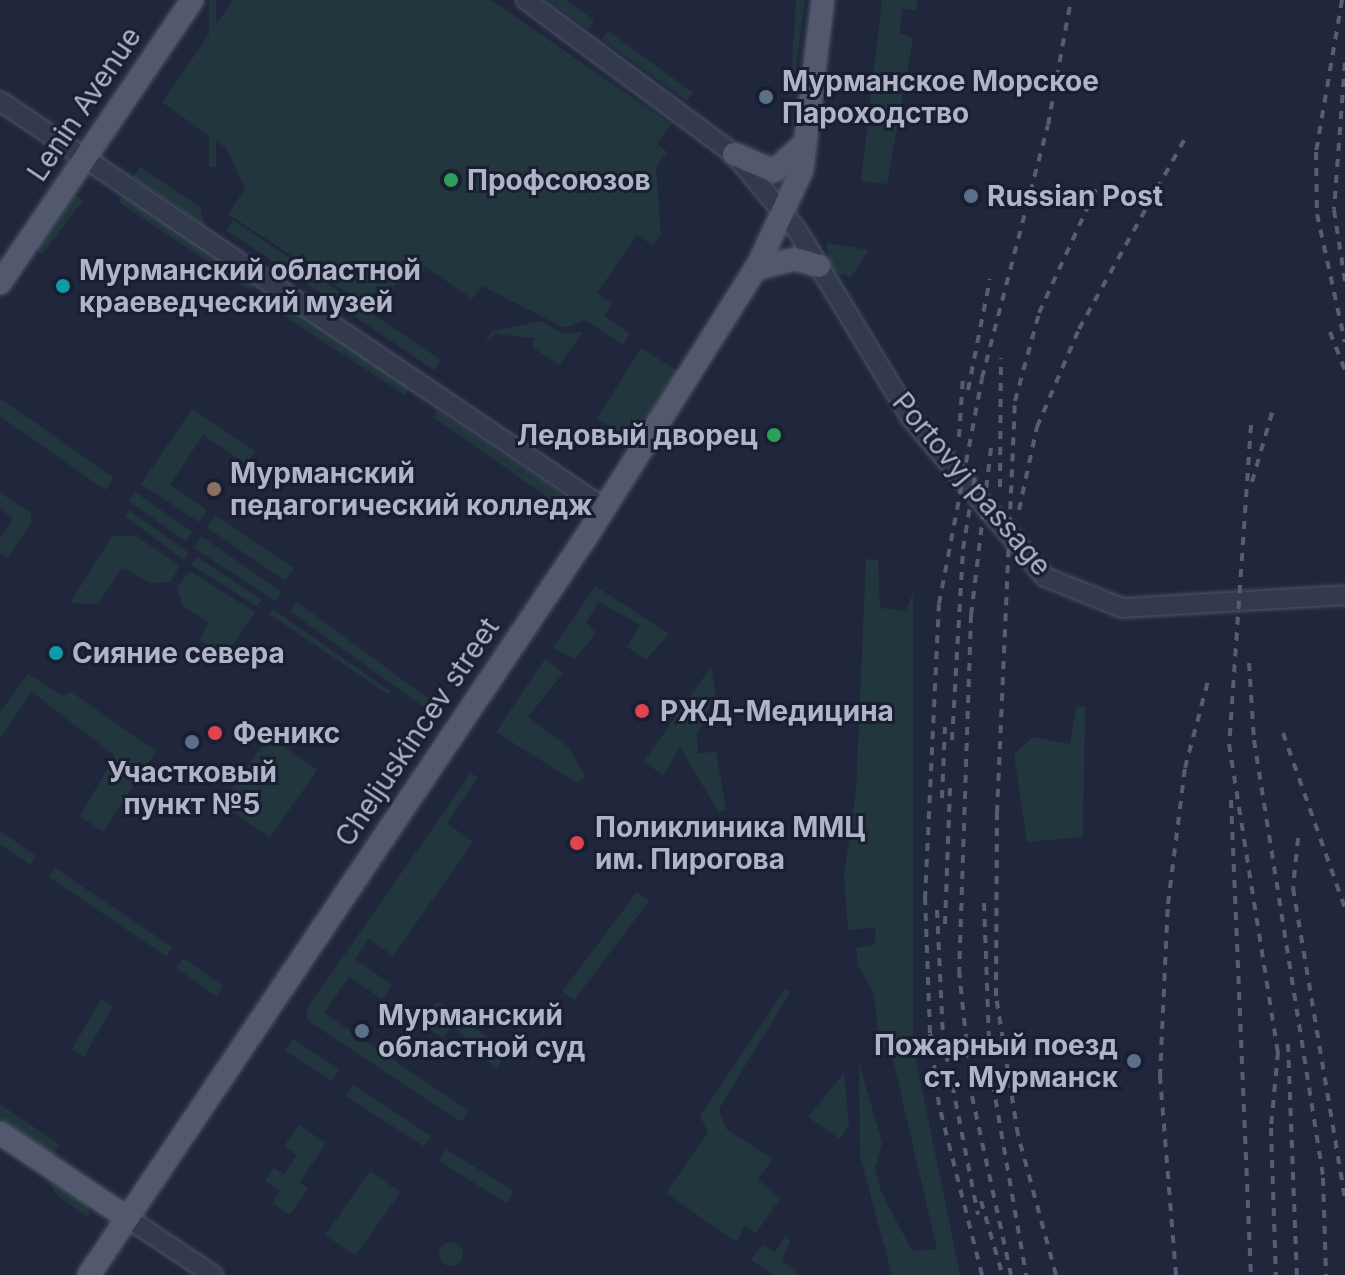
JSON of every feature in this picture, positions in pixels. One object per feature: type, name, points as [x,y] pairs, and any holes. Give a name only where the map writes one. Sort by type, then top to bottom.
[{"type":"main road","name":"Lenin Avenue","points":[[0,283],[83,156],[192,0]]},
{"type":"main road","name":"Cheljuskincev street","points":[[89,1275],[604,508],[755,269],[785,215],[806,142],[823,0]]},
{"type":"main road","points":[[734,154],[774,171],[806,142]]},
{"type":"main road","points":[[755,269],[795,259],[819,266]]},
{"type":"main road","points":[[0,1133],[126,1217]]},
{"type":"street","name":"Portovyj passage","points":[[526,0],[734,154],[785,215],[911,418],[1045,577],[1122,608],[1345,595]]},
{"type":"street","points":[[0,101],[604,508]]},
{"type":"street","points":[[126,1217],[213,1275]]},
{"type":"shaded area","points":[[209,0],[216,0],[216,167],[209,167]]},
{"type":"shaded area","name":"Профсоюзов","points":[[233,0],[491,0],[671,124],[657,144],[667,152],[656,168],[661,235],[652,245],[637,235],[597,293],[612,304],[604,316],[630,334],[623,345],[585,320],[564,328],[482,286],[472,299],[426,267],[421,273],[409,265],[377,312],[228,214],[245,189],[226,148],[162,102]]},
{"type":"shaded area","points":[[547,0],[566,0],[594,20],[588,29]]},
{"type":"shaded area","points":[[796,0],[805,0],[792,99],[790,96]]},
{"type":"shaded area","points":[[882,0],[918,0],[916,10],[902,9],[900,33],[913,38],[887,184],[861,181]]},
{"type":"shaded area","points":[[608,31],[693,93],[687,101],[602,39]]},
{"type":"shaded area","points":[[140,167],[200,207],[204,225],[133,177]]},
{"type":"shaded area","points":[[68,190],[83,200],[42,255],[30,247]]},
{"type":"shaded area","points":[[123,194],[256,283],[251,291],[118,201]]},
{"type":"shaded area","points":[[233,220],[441,360],[434,370],[226,230]]},
{"type":"shaded area","points":[[827,243],[869,250],[851,277],[831,272]]},
{"type":"shaded area","points":[[279,302],[409,383],[406,396],[274,309]]},
{"type":"shaded area","points":[[541,321],[563,334],[583,332],[559,365],[532,347],[534,338],[495,334],[483,344],[493,331]]},
{"type":"shaded area","points":[[641,348],[679,372],[635,442],[597,418]]},
{"type":"shaded area","points":[[0,398],[114,478],[105,490],[0,416]]},
{"type":"shaded area","points":[[192,409],[255,451],[247,464],[203,435],[170,485],[207,510],[199,522],[141,484]]},
{"type":"shaded area","points":[[438,411],[562,494],[564,502],[559,505],[433,417]]},
{"type":"shaded area","points":[[135,492],[192,532],[186,541],[129,501]]},
{"type":"shaded area","points":[[0,493],[30,512],[32,521],[8,558],[0,553],[0,539],[13,519],[0,508]]},
{"type":"shaded area","points":[[129,510],[189,553],[184,560],[126,517]]},
{"type":"shaded area","points":[[215,515],[294,568],[285,581],[207,527]]},
{"type":"shaded area","points":[[112,536],[136,536],[178,564],[177,571],[170,582],[150,583],[122,567],[98,604],[70,603]]},
{"type":"shaded area","points":[[201,536],[282,592],[275,601],[194,548]]},
{"type":"shaded area","points":[[197,557],[262,600],[257,606],[191,565]]},
{"type":"shaded area","points":[[866,559],[878,560],[880,608],[906,611],[913,593],[913,1045],[960,1275],[892,1275],[860,1156],[859,1062],[882,1143],[875,1169],[881,1191],[912,1251],[937,1249],[891,1051],[880,1046],[874,994],[858,965],[856,948],[874,945],[876,927],[848,930],[844,876],[856,791]]},
{"type":"shaded area","points":[[190,571],[255,612],[223,659],[200,641],[208,622],[183,606],[177,587]]},
{"type":"shaded area","points":[[595,586],[669,634],[646,660],[627,647],[640,625],[599,602],[586,622],[596,633],[575,659],[553,648]]},
{"type":"shaded area","points":[[297,602],[430,700],[425,708],[291,612]]},
{"type":"shaded area","points":[[273,609],[390,691],[388,694],[269,614]]},
{"type":"shaded area","points":[[545,659],[563,673],[528,717],[567,746],[586,776],[577,783],[496,732]]},
{"type":"shaded area","points":[[711,667],[716,694],[697,735],[698,753],[716,752],[726,809],[719,813],[680,747],[663,776],[644,761]]},
{"type":"shaded area","points":[[28,674],[63,696],[71,692],[156,751],[103,832],[80,816],[115,756],[32,692],[0,738],[0,712]]},
{"type":"shaded area","points":[[1076,707],[1085,707],[1083,837],[1027,842],[1014,754],[1033,737],[1070,744]]},
{"type":"shaded area","points":[[269,736],[317,770],[270,838],[221,804]]},
{"type":"shaded area","points":[[471,773],[478,778],[447,823],[473,842],[393,956],[369,939],[355,959],[392,985],[382,999],[349,977],[324,1013],[469,1111],[461,1122],[308,1021],[306,1010]]},
{"type":"shaded area","points":[[0,831],[36,856],[30,865],[0,844]]},
{"type":"shaded area","points":[[55,868],[173,947],[167,957],[49,877]]},
{"type":"shaded area","points":[[637,892],[649,901],[574,1000],[562,991]]},
{"type":"shaded area","points":[[183,958],[223,986],[216,996],[176,968]]},
{"type":"shaded area","points":[[786,988],[790,992],[719,1109],[726,1129],[773,1159],[758,1179],[780,1199],[756,1233],[745,1226],[736,1242],[666,1193],[708,1132],[700,1116]]},
{"type":"shaded area","points":[[101,999],[113,1006],[84,1056],[72,1049]]},
{"type":"shaded area","points":[[437,1001],[508,1052],[496,1069],[452,1025],[442,1038],[421,1023]]},
{"type":"shaded area","points":[[293,1039],[339,1069],[332,1081],[285,1051]]},
{"type":"shaded area","points":[[844,1073],[849,1124],[840,1139],[808,1117]]},
{"type":"shaded area","points":[[353,1085],[431,1136],[424,1147],[346,1096]]},
{"type":"shaded area","points":[[0,1104],[59,1144],[54,1156],[0,1119]]},
{"type":"shaded area","points":[[299,1125],[326,1143],[300,1182],[308,1188],[290,1215],[272,1203],[280,1191],[265,1181],[274,1168],[284,1174],[297,1155],[284,1146]]},
{"type":"shaded area","points":[[446,1149],[514,1191],[506,1203],[439,1161]]},
{"type":"shaded area","points":[[370,1171],[400,1192],[356,1256],[325,1235]]},
{"type":"shaded area","points":[[46,1174],[89,1202],[89,1218],[55,1194]]},
{"type":"shaded area","points":[[785,1236],[790,1241],[782,1260],[800,1275],[773,1275],[751,1260],[762,1245],[775,1252]]},
{"type":"shaded area","points":[[451,1242],[462,1249],[463,1254],[456,1265],[451,1266],[440,1259],[439,1254],[446,1243]]},
{"type":"railway","points":[[982,1275],[939,1105],[930,1033],[925,899],[939,604],[982,378],[1048,125],[1071,0]]},
{"type":"railway","points":[[1342,0],[1316,152],[1317,214],[1345,342]]},
{"type":"railway","points":[[1345,63],[1334,210],[1345,281]]},
{"type":"railway","points":[[1019,510],[1037,427],[1079,329],[1184,140]]},
{"type":"railway","points":[[1056,1275],[1018,1135],[996,996],[997,813],[1015,401],[1039,313],[1098,185]]},
{"type":"railway","points":[[968,390],[990,279]]},
{"type":"railway","points":[[1330,332],[1345,370]]},
{"type":"railway","points":[[1000,487],[1001,358]]},
{"type":"railway","points":[[959,437],[963,377]]},
{"type":"railway","points":[[1252,482],[1274,406]]},
{"type":"railway","points":[[1251,425],[1229,744],[1278,1052],[1271,1128],[1276,1275]]},
{"type":"railway","points":[[991,448],[971,615],[959,970],[972,1096],[1011,1275]]},
{"type":"railway","points":[[952,740],[963,549],[976,470]]},
{"type":"railway","points":[[1249,663],[1254,740],[1323,1178],[1326,1275]]},
{"type":"railway","points":[[1176,1275],[1160,1077],[1168,904],[1185,768],[1209,677]]},
{"type":"railway","points":[[942,798],[945,727]]},
{"type":"railway","points":[[1283,733],[1345,908]]},
{"type":"railway","points":[[945,924],[950,788]]},
{"type":"railway","points":[[1231,800],[1251,1275]]},
{"type":"railway","points":[[1298,838],[1293,888],[1345,1198]]},
{"type":"railway","points":[[984,903],[990,1068],[1026,1275]]},
{"type":"railway","points":[[937,910],[943,1038],[978,1215]]},
{"type":"railway","points":[[1288,1044],[1297,1275]]},
{"type":"railway","points":[[981,1201],[1001,1270]]},
{"type":"place","name":"Мурманское Морское Пароходство","points":[[766,97]]},
{"type":"place","name":"Профсоюзов","points":[[451,180]]},
{"type":"place","name":"Russian Post","points":[[971,196]]},
{"type":"place","name":"Мурманский областной краеведческий музей","points":[[63,286]]},
{"type":"place","name":"Ледовый дворец","points":[[774,435]]},
{"type":"place","name":"Мурманский педагогический колледж","points":[[214,489]]},
{"type":"place","name":"Сияние севера","points":[[56,653]]},
{"type":"place","name":"РЖД-Медицина","points":[[642,711]]},
{"type":"place","name":"Феникс","points":[[215,733]]},
{"type":"place","name":"Участковый пункт №5","points":[[192,742]]},
{"type":"place","name":"Поликлиника ММЦ им. Пирогова","points":[[577,843]]},
{"type":"place","name":"Мурманский областной суд","points":[[362,1031]]},
{"type":"place","name":"Пожарный поезд ст. Мурманск","points":[[1134,1061]]}]
